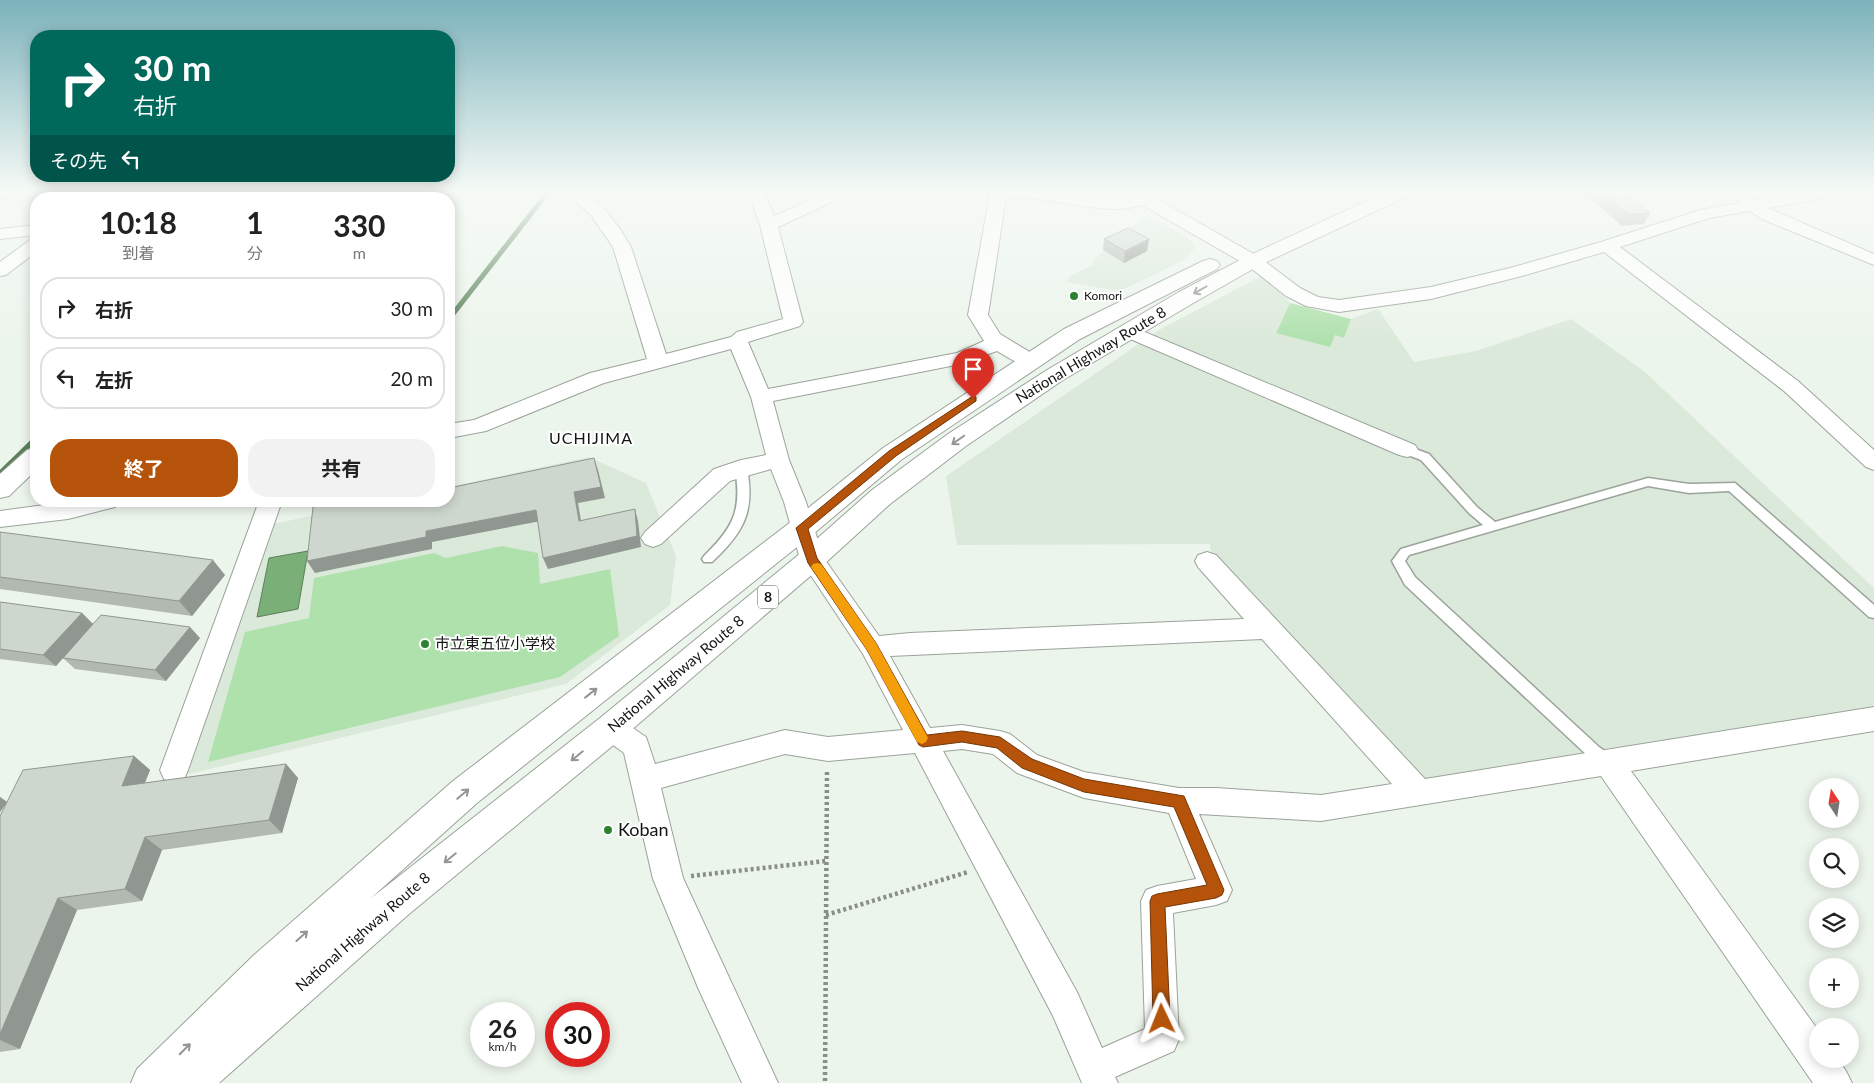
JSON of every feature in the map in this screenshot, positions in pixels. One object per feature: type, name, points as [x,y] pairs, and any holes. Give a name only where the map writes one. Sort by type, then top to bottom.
[{"type":"main road","name":"National Highway Route 8","points":[[190,1083],[396,901],[611,728],[812,560],[880,497],[957,440],[1055,375],[1269,243]]},
{"type":"main road","name":"National Highway Route 8","points":[[150,1083],[266,968],[465,792],[802,528],[892,454],[1031,361],[1080,331],[1278,243]]},
{"type":"main road","points":[[0,489],[30,462]]},
{"type":"street","points":[[619,243],[658,361]]},
{"type":"street","points":[[455,430],[478,426],[597,378],[738,341],[744,336],[793,322],[773,243]]},
{"type":"street","points":[[990,243],[978,315],[984,331],[996,342],[1031,361]]},
{"type":"street","points":[[1222,243],[1245,256],[1293,292],[1313,302],[1339,306],[1430,293],[1516,272],[1618,243]]},
{"type":"street","points":[[1833,243],[1874,260]]},
{"type":"street","points":[[1607,246],[1791,386],[1870,454]]},
{"type":"street","points":[[0,271],[30,248]]},
{"type":"street","points":[[1128,331],[1406,450]]},
{"type":"street","points":[[738,341],[761,397],[778,460],[795,502],[812,560],[872,647],[1066,1004],[1097,1076],[1162,1039],[1157,901],[1216,890],[1179,801]]},
{"type":"street","points":[[761,397],[961,358],[988,348],[996,342]]},
{"type":"street","points":[[653,538],[722,475],[741,468],[778,460]]},
{"type":"street","points":[[0,519],[68,511],[84,507]]},
{"type":"street","points":[[174,770],[269,507]]},
{"type":"street","points":[[1207,561],[1419,793]]},
{"type":"street","points":[[872,647],[910,643],[1269,628]]},
{"type":"street","points":[[644,780],[785,742],[828,749],[962,737],[1000,743],[1027,764],[1084,785],[1179,801],[1216,801],[1321,808],[1874,719]]},
{"type":"street","points":[[611,728],[636,746],[668,878],[711,978],[760,1083]]},
{"type":"street","points":[[1608,762],[1834,1083]]},
{"type":"lane","points":[[1406,450],[1425,457],[1473,510],[1493,527]]},
{"type":"lane","points":[[708,559],[728,540],[740,521],[745,501],[745,484],[741,468]]},
{"type":"lane","points":[[1608,762],[1594,752],[1410,581],[1398,561],[1405,552],[1648,482],[1673,488],[1705,490],[1730,486],[1874,613]]},
{"type":"path","points":[[825,1081],[828,749]]},
{"type":"path","points":[[668,878],[827,861]]},
{"type":"path","points":[[826,915],[990,865]]},
{"type":"shaded area","points":[[1114,243],[1192,243],[1196,246],[1186,259],[1120,291],[1066,282],[1072,275],[1091,266],[1095,262],[1093,260]]},
{"type":"shaded area","points":[[1265,274],[1290,303],[1276,332],[1344,337],[1351,319],[1378,309],[1414,362],[1476,351],[1571,319],[1645,372],[1874,588],[1874,706],[1584,757],[1420,780],[1211,553],[1210,544],[957,545],[946,476],[1159,330]]},
{"type":"shaded area","points":[[1290,303],[1351,319],[1344,338],[1335,335],[1330,347],[1276,333]]},
{"type":"shaded area","name":"市立東五位小学校","points":[[589,457],[646,483],[676,556],[670,605],[566,684],[185,775],[273,524],[353,507],[455,507],[455,486]]},
{"type":"shaded area","points":[[502,546],[538,553],[540,584],[610,569],[619,636],[560,677],[208,762],[245,632],[309,618],[314,578],[434,553],[446,558]]},
{"type":"shaded area","points":[[308,551],[298,609],[257,617],[269,558]]},
{"type":"building","points":[[1110,243],[1142,243],[1125,251]]},
{"type":"building","points":[[594,458],[601,487],[574,492],[579,521],[635,509],[637,536],[543,558],[536,510],[426,531],[426,537],[307,561],[313,507],[455,507],[455,487]]},
{"type":"building","points":[[0,532],[213,560],[179,601],[0,577]]},
{"type":"building","points":[[0,602],[82,613],[43,655],[0,649]]},
{"type":"building","points":[[101,615],[190,627],[155,670],[63,658]]},
{"type":"building","points":[[134,756],[122,786],[286,764],[269,820],[145,837],[125,889],[58,898],[0,1034],[0,816],[23,770]]},
{"type":"waterway","points":[[455,311],[509,243]]},
{"type":"waterway","points":[[0,474],[30,445]]},
{"type":"slow traffic","points":[[817,567],[872,647],[922,738]]},
{"type":"place","name":"Komori","points":[[1074,296]]},
{"type":"place","name":"市立東五位小学校","points":[[425,644]]},
{"type":"place","name":"Koban","points":[[608,830]]},
{"type":"district","name":"UCHIJIMA","points":[[591,438]]},
{"type":"route","points":[[973,399],[892,454],[802,528],[812,560],[872,647],[923,741],[962,737],[1000,743],[1027,764],[1084,785],[1179,801],[1216,890],[1157,901],[1162,1019]]}]
